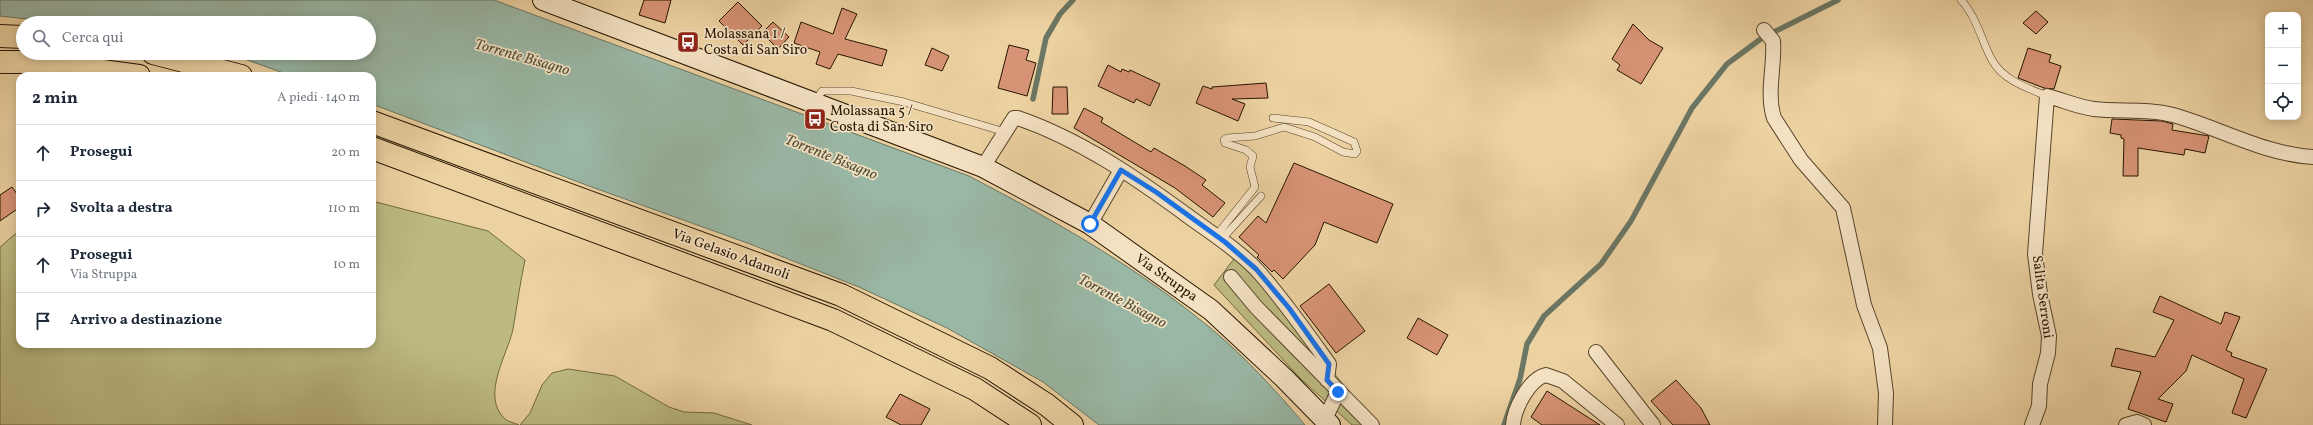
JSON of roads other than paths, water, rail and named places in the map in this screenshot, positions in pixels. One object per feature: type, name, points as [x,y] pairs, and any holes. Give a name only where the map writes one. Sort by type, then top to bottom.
[{"type":"main road","name":"Via Struppa","points":[[543,0],[983,167],[1090,224],[1211,310],[1284,378],[1327,422]]},
{"type":"main road","points":[[0,36],[16,37]]},
{"type":"main road","points":[[180,60],[226,72]]},
{"type":"main road","points":[[10,62],[35,62],[109,72]]},
{"type":"main road","name":"Via Gelasio Adamoli","points":[[376,123],[841,295],[990,368],[1047,405],[1072,425]]},
{"type":"main road","name":"Via Gelasio Adamoli","points":[[376,149],[833,320],[975,389],[1030,425]]},
{"type":"street","points":[[1769,36],[1772,111],[1801,160],[1843,208],[1864,305],[1880,348],[1886,393],[1885,425]]},
{"type":"street","points":[[2047,96],[2090,108],[2146,111],[2173,115],[2224,135],[2274,150],[2313,157]]},
{"type":"street","name":"Salita Serroni","points":[[2032,425],[2039,406],[2040,384],[2048,353],[2049,336],[2040,294],[2035,254],[2047,96]]},
{"type":"street","points":[[983,167],[1014,118],[1018,118],[1059,135],[1121,170],[1156,192],[1219,238],[1256,269],[1289,308],[1329,364],[1327,380]]},
{"type":"street","points":[[1090,224],[1121,170]]},
{"type":"street","points":[[1248,298],[1256,269]]},
{"type":"street","points":[[1231,277],[1248,298],[1338,392],[1372,425]]},
{"type":"street","points":[[1596,352],[1653,425]]},
{"type":"street","points":[[1513,425],[1516,412],[1530,387],[1538,378],[1546,375],[1563,381],[1617,425]]},
{"type":"street","name":"Via Struppa","points":[[1327,422],[1338,392]]},
{"type":"street","points":[[2126,425],[2137,422],[2144,425]]},
{"type":"lane","points":[[1961,0],[1980,32],[1992,60],[2000,71],[2013,82],[2047,96]]},
{"type":"lane","points":[[0,70],[10,62]]},
{"type":"lane","points":[[814,104],[822,91],[851,91],[904,102],[1005,132]]},
{"type":"lane","points":[[1219,238],[1254,187],[1250,167],[1253,156],[1246,150],[1225,143],[1227,138],[1255,136],[1284,127],[1309,135],[1344,152],[1355,154],[1357,150],[1354,142],[1309,122],[1273,118]]},
{"type":"lane","points":[[1219,238],[1261,196]]},
{"type":"lane","points":[[1010,416],[1012,425]]},
{"type":"water","name":"Torrente Bisagno","points":[[0,0],[494,0],[969,176],[1087,241],[1171,297],[1213,330],[1241,355],[1305,425],[1099,425],[1043,382],[947,328],[859,287],[750,244],[589,186],[376,106],[376,72],[281,72],[247,60],[376,60],[376,16],[16,16],[16,18],[0,16]]},
{"type":"waterway","points":[[1033,99],[1046,38],[1060,14],[1073,0]]},
{"type":"waterway","points":[[1504,425],[1520,379],[1527,344],[1544,316],[1601,264],[1631,221],[1692,108],[1727,64],[1762,38],[1838,0]]},
{"type":"place","name":"Molassana 1 / Costa di San Siro","points":[[688,42]]},
{"type":"place","name":"Molassana 5 / Costa di San Siro","points":[[815,119]]}]
